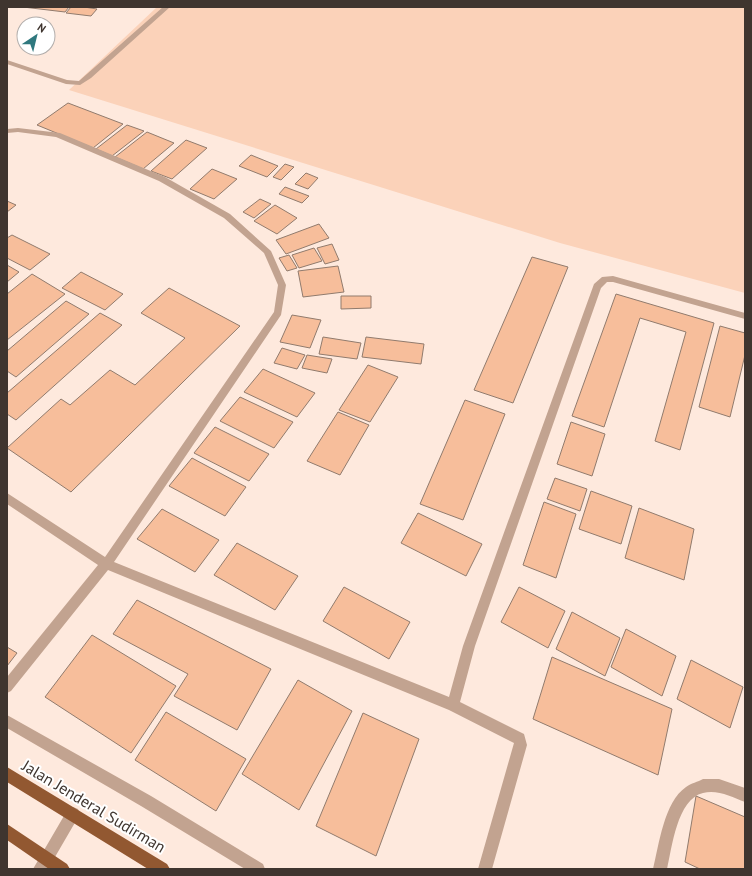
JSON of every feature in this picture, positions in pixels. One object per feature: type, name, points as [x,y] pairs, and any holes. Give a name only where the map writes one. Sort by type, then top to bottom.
[{"type":"highway","name":"Jalan Jenderal Sudirman","points":[[7,774],[162,869]]},
{"type":"highway","points":[[7,831],[43,863],[62,869]]},
{"type":"street","points":[[7,62],[66,82],[80,83],[89,78],[167,7]]},
{"type":"street","points":[[7,131],[18,130],[57,135],[162,179],[227,216],[267,251],[282,285],[278,313],[106,564],[7,687]]},
{"type":"street","points":[[453,705],[469,646],[597,286],[605,279],[613,279],[745,316]]},
{"type":"street","points":[[7,498],[106,564],[453,705],[513,734],[520,742],[485,869]]},
{"type":"street","points":[[7,721],[146,801],[258,869]]},
{"type":"street","points":[[660,869],[676,809],[687,792],[705,786],[719,786],[745,795]]},
{"type":"street","points":[[43,863],[73,814]]},
{"type":"shaded area","points":[[157,7],[745,7],[745,293],[560,243],[69,90]]},
{"type":"building","points":[[23,7],[69,7],[65,12]]},
{"type":"building","points":[[71,7],[97,9],[91,16],[66,13]]},
{"type":"building","points":[[68,103],[123,124],[93,148],[37,125]]},
{"type":"building","points":[[127,125],[144,131],[112,156],[96,149]]},
{"type":"building","points":[[147,132],[174,143],[143,169],[115,157]]},
{"type":"building","points":[[186,140],[207,148],[172,179],[151,171]]},
{"type":"building","points":[[251,155],[278,166],[267,177],[239,166]]},
{"type":"building","points":[[285,164],[294,167],[281,180],[273,177]]},
{"type":"building","points":[[212,169],[237,179],[214,199],[190,189]]},
{"type":"building","points":[[306,173],[318,178],[308,189],[295,184]]},
{"type":"building","points":[[285,187],[309,196],[302,203],[279,194]]},
{"type":"building","points":[[260,199],[271,204],[254,218],[243,212]]},
{"type":"building","points":[[7,201],[16,205],[7,212]]},
{"type":"building","points":[[275,205],[297,218],[277,234],[254,221]]},
{"type":"building","points":[[319,224],[329,238],[286,254],[276,240]]},
{"type":"building","points":[[12,235],[50,254],[30,270],[7,258],[7,238]]},
{"type":"building","points":[[332,244],[339,260],[325,264],[317,248]]},
{"type":"building","points":[[314,248],[322,261],[299,268],[292,255]]},
{"type":"building","points":[[289,255],[297,268],[287,271],[279,258]]},
{"type":"building","points":[[532,257],[568,267],[513,403],[474,390]]},
{"type":"building","points":[[7,265],[19,272],[7,282]]},
{"type":"building","points":[[338,266],[344,292],[303,297],[298,271]]},
{"type":"building","points":[[81,272],[123,294],[105,310],[62,288]]},
{"type":"building","points":[[32,274],[65,294],[7,340],[7,294]]},
{"type":"building","points":[[169,288],[240,326],[71,492],[7,448],[61,399],[70,405],[110,370],[135,385],[185,338],[141,313]]},
{"type":"building","points":[[616,294],[714,323],[680,450],[655,441],[686,332],[640,318],[604,427],[572,416]]},
{"type":"building","points":[[341,296],[371,296],[371,308],[341,309]]},
{"type":"building","points":[[66,301],[89,314],[16,377],[7,371],[7,351]]},
{"type":"building","points":[[100,313],[122,325],[16,420],[7,414],[7,393]]},
{"type":"building","points":[[292,315],[321,320],[310,348],[280,342]]},
{"type":"building","points":[[720,326],[745,333],[745,355],[730,417],[699,407]]},
{"type":"building","points":[[323,337],[361,343],[357,359],[319,354]]},
{"type":"building","points":[[366,337],[424,344],[421,364],[362,357]]},
{"type":"building","points":[[282,348],[305,355],[297,369],[274,363]]},
{"type":"building","points":[[307,355],[332,359],[327,373],[302,368]]},
{"type":"building","points":[[368,365],[398,377],[370,422],[339,410]]},
{"type":"building","points":[[263,369],[315,393],[297,417],[244,392]]},
{"type":"building","points":[[240,397],[293,422],[274,448],[220,421]]},
{"type":"building","points":[[465,400],[505,414],[463,520],[420,504]]},
{"type":"building","points":[[338,412],[369,425],[340,475],[307,461]]},
{"type":"building","points":[[571,422],[605,434],[592,476],[557,464]]},
{"type":"building","points":[[215,427],[269,454],[249,481],[194,453]]},
{"type":"building","points":[[192,458],[246,487],[225,516],[169,486]]},
{"type":"building","points":[[555,478],[587,489],[580,511],[547,499]]},
{"type":"building","points":[[591,491],[632,506],[621,544],[579,529]]},
{"type":"building","points":[[544,502],[576,514],[556,578],[523,565]]},
{"type":"building","points":[[639,508],[694,529],[684,580],[625,558]]},
{"type":"building","points":[[162,509],[219,540],[195,572],[137,539]]},
{"type":"building","points":[[418,513],[482,544],[466,576],[401,543]]},
{"type":"building","points":[[237,543],[298,576],[275,610],[214,575]]},
{"type":"building","points":[[344,587],[410,622],[389,659],[323,621]]},
{"type":"building","points":[[519,587],[565,611],[548,648],[501,622]]},
{"type":"building","points":[[137,600],[271,669],[237,730],[174,696],[188,674],[113,634]]},
{"type":"building","points":[[572,612],[620,638],[605,676],[556,649]]},
{"type":"building","points":[[626,629],[676,656],[662,696],[611,667]]},
{"type":"building","points":[[92,635],[176,686],[131,753],[45,697]]},
{"type":"building","points":[[7,647],[17,653],[7,666]]},
{"type":"building","points":[[552,657],[672,709],[658,775],[533,719]]},
{"type":"building","points":[[691,660],[743,687],[730,728],[677,699]]},
{"type":"building","points":[[298,680],[352,711],[299,810],[242,774]]},
{"type":"building","points":[[166,712],[246,759],[216,811],[135,760]]},
{"type":"building","points":[[363,713],[419,739],[376,856],[316,826]]},
{"type":"building","points":[[696,796],[745,817],[745,869],[700,869],[685,862]]}]
